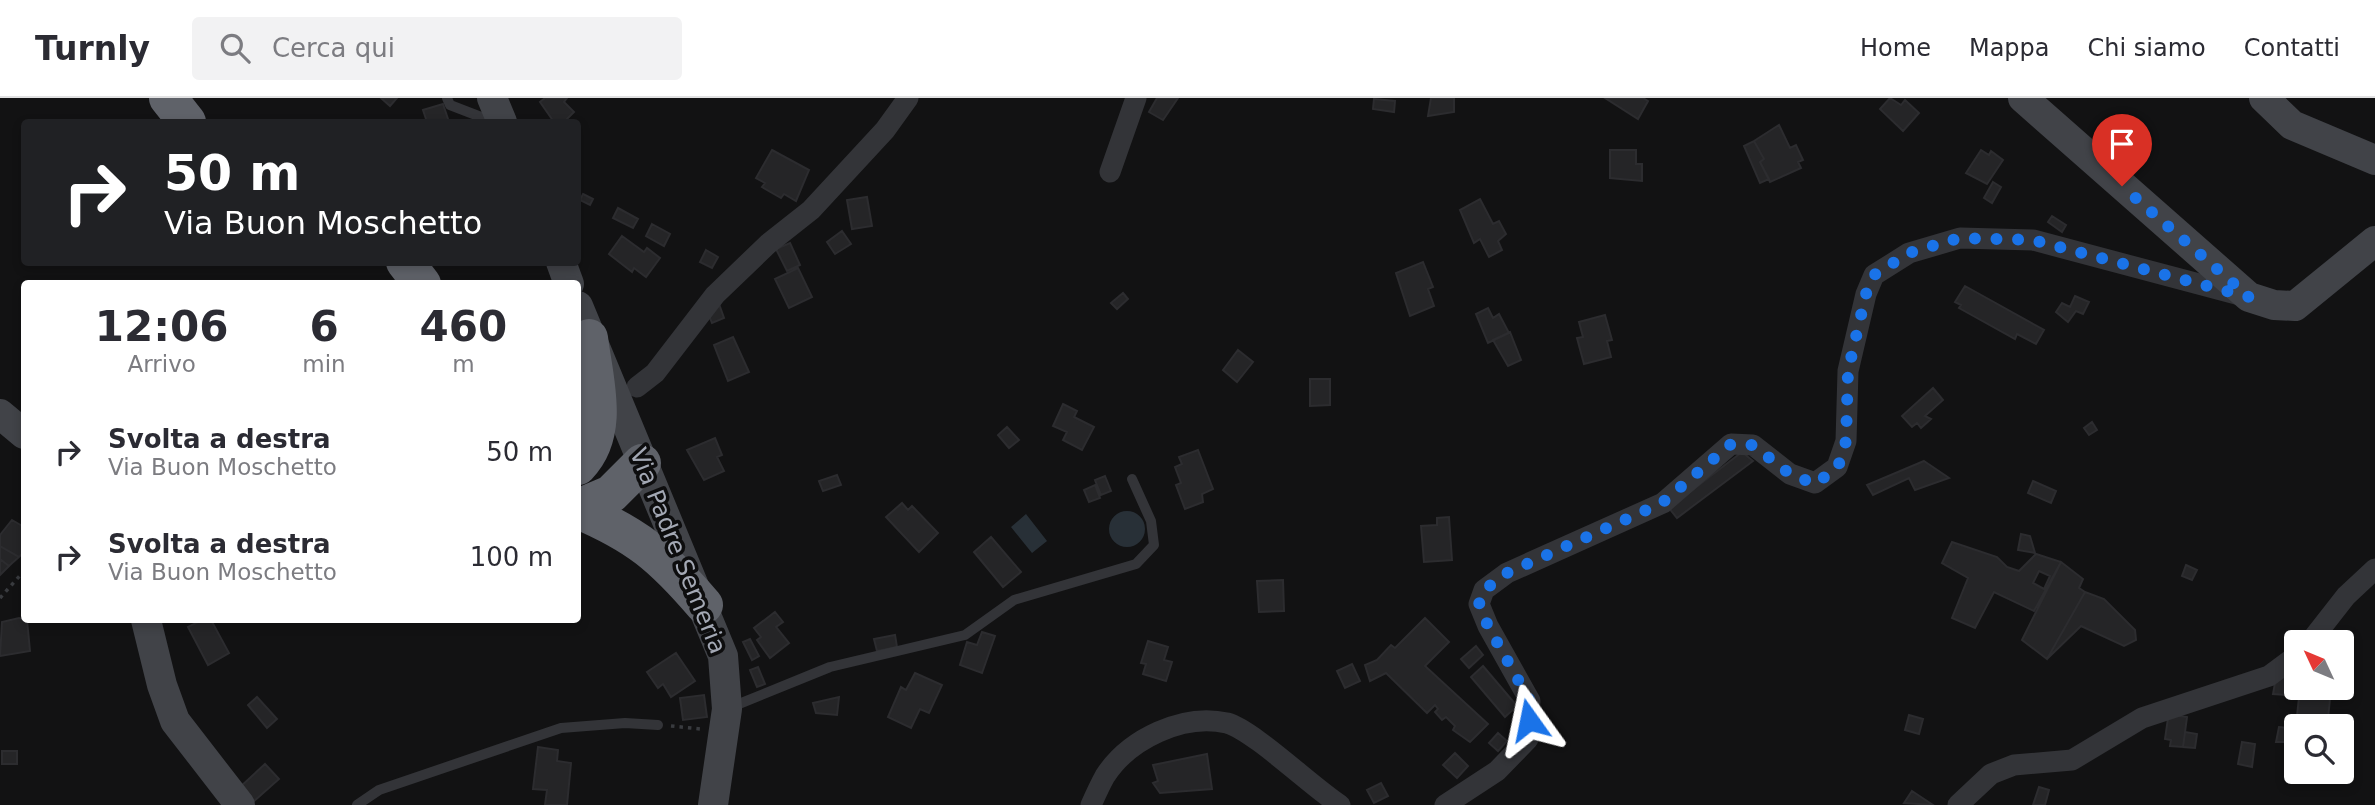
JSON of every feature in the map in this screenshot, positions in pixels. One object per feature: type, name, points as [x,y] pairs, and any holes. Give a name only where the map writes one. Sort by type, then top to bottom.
[{"type":"highway","points":[[168,98],[185,119]]},
{"type":"highway","points":[[408,266],[419,280]]},
{"type":"highway","points":[[581,462],[593,443],[599,418],[583,322]]},
{"type":"highway","points":[[581,466],[602,463],[642,463]]},
{"type":"highway","points":[[581,508],[611,494],[642,463]]},
{"type":"highway","points":[[581,510],[619,529],[654,551],[704,605]]},
{"type":"main road","points":[[492,98],[501,119]]},
{"type":"main road","points":[[2023,98],[2249,297],[2274,305],[2295,306],[2370,255]]},
{"type":"main road","points":[[2264,98],[2292,125],[2375,160]]},
{"type":"main road","name":"Via Padre Semeria","points":[[583,322],[704,605],[723,656],[725,720],[713,805]]},
{"type":"main road","points":[[0,414],[21,432]]},
{"type":"main road","points":[[147,623],[162,685],[175,721],[240,805]]},
{"type":"street","points":[[637,387],[655,373],[715,295],[768,244],[811,210],[885,130],[908,98]]},
{"type":"street","points":[[1110,172],[1136,98]]},
{"type":"street","points":[[1445,805],[1497,771],[1528,739],[1530,701],[1488,626],[1479,604],[1484,590],[1507,573],[1662,503],[1731,444],[1753,445],[1790,474],[1815,484],[1838,467],[1846,441],[1848,371],[1866,294],[1874,275],[1909,253],[1959,238],[2033,240],[2249,297]]},
{"type":"street","points":[[2319,630],[2346,596],[2375,569]]},
{"type":"street","points":[[1958,805],[1992,774],[2014,765],[2072,760],[2142,718],[2269,676],[2284,665]]},
{"type":"street","points":[[1091,805],[1106,775],[1125,755],[1159,731],[1192,721],[1228,723],[1269,750],[1314,788],[1340,805]]},
{"type":"lane","points":[[447,98],[450,105],[486,119]]},
{"type":"lane","points":[[725,720],[830,667],[965,635],[1014,600],[1136,564],[1154,545],[1151,520],[1132,479]]},
{"type":"lane","points":[[357,805],[379,790],[561,728],[625,723],[658,725]]},
{"type":"path","points":[[0,598],[21,574]]},
{"type":"path","points":[[658,725],[725,720]]},
{"type":"shaded area","points":[[1127,511],[1140,516],[1145,529],[1140,542],[1127,547],[1114,542],[1109,529],[1114,516]]},
{"type":"shaded area","points":[[1026,514],[1047,541],[1032,553],[1011,527]]},
{"type":"building","points":[[381,98],[397,98],[390,106]]},
{"type":"building","points":[[545,98],[567,98],[564,102],[574,112],[567,119],[552,119],[540,102]]},
{"type":"building","points":[[1157,98],[1178,98],[1163,120],[1149,112]]},
{"type":"building","points":[[1431,98],[1454,98],[1454,112],[1428,116]]},
{"type":"building","points":[[1605,98],[1643,98],[1648,101],[1638,119]]},
{"type":"building","points":[[1890,98],[1901,105],[1905,100],[1919,113],[1903,131],[1880,109]]},
{"type":"building","points":[[1374,99],[1395,101],[1394,112],[1373,109]]},
{"type":"building","points":[[443,104],[448,119],[426,119],[423,110]]},
{"type":"building","points":[[1779,125],[1790,148],[1796,145],[1803,160],[1798,162],[1801,168],[1770,182],[1760,162],[1764,159],[1754,141]]},
{"type":"building","points":[[1754,141],[1764,159],[1760,162],[1769,179],[1760,183],[1744,146]]},
{"type":"building","points":[[772,150],[809,170],[796,201],[784,194],[781,198],[762,187],[765,183],[756,178]]},
{"type":"building","points":[[1610,150],[1636,150],[1636,164],[1642,164],[1642,181],[1610,178]]},
{"type":"building","points":[[1981,150],[1989,155],[1991,151],[2003,160],[1987,184],[1966,173]]},
{"type":"building","points":[[1993,182],[2001,187],[1992,203],[1984,198]]},
{"type":"building","points":[[583,194],[593,199],[590,205],[581,198]]},
{"type":"building","points":[[867,197],[872,226],[852,229],[847,200]]},
{"type":"building","points":[[1480,199],[1493,224],[1499,221],[1506,234],[1498,241],[1502,250],[1489,257],[1480,239],[1474,243],[1460,210]]},
{"type":"building","points":[[618,208],[638,219],[633,228],[613,218]]},
{"type":"building","points":[[2052,216],[2066,225],[2062,232],[2048,222]]},
{"type":"building","points":[[652,224],[670,234],[664,246],[646,236]]},
{"type":"building","points":[[842,231],[851,244],[835,254],[827,242]]},
{"type":"building","points":[[622,236],[644,252],[647,248],[660,258],[646,277],[634,268],[632,272],[609,254]]},
{"type":"building","points":[[790,243],[800,265],[787,271],[776,249]]},
{"type":"building","points":[[706,250],[718,257],[712,268],[700,262]]},
{"type":"building","points":[[1423,262],[1433,287],[1428,289],[1434,306],[1410,316],[1396,273]]},
{"type":"building","points":[[798,268],[812,297],[789,308],[775,279]]},
{"type":"building","points":[[1965,286],[2044,330],[2036,344],[2017,334],[2015,339],[1959,308],[1961,305],[1955,302]]},
{"type":"building","points":[[1123,293],[1128,299],[1117,309],[1111,303]]},
{"type":"building","points":[[2075,296],[2089,302],[2083,314],[2076,311],[2068,322],[2056,312],[2062,303],[2070,307]]},
{"type":"building","points":[[718,301],[724,318],[712,323],[708,313]]},
{"type":"building","points":[[1488,308],[1493,318],[1499,314],[1509,333],[1488,343],[1476,314]]},
{"type":"building","points":[[1605,315],[1612,340],[1607,341],[1611,357],[1584,364],[1577,338],[1583,337],[1579,322]]},
{"type":"building","points":[[1510,332],[1521,360],[1508,366],[1493,340]]},
{"type":"building","points":[[733,337],[749,372],[728,381],[714,345]]},
{"type":"building","points":[[1238,350],[1253,362],[1237,382],[1223,370]]},
{"type":"building","points":[[1310,379],[1330,379],[1330,405],[1310,406]]},
{"type":"building","points":[[1933,388],[1943,400],[1925,416],[1931,419],[1921,428],[1917,423],[1912,427],[1902,416]]},
{"type":"building","points":[[1063,404],[1077,411],[1074,417],[1094,427],[1082,450],[1063,440],[1067,432],[1053,426]]},
{"type":"building","points":[[2092,422],[2097,430],[2089,435],[2084,428]]},
{"type":"building","points":[[1007,427],[1019,440],[1009,448],[998,435]]},
{"type":"building","points":[[715,438],[722,455],[717,457],[724,471],[704,480],[687,450]]},
{"type":"building","points":[[1198,450],[1213,489],[1202,494],[1203,502],[1185,509],[1176,485],[1181,483],[1175,467],[1182,464],[1179,457]]},
{"type":"building","points":[[1742,452],[1753,461],[1677,518],[1669,508]]},
{"type":"building","points":[[1924,461],[1949,478],[1915,490],[1909,478],[1873,495],[1867,485]]},
{"type":"building","points":[[837,475],[841,485],[823,491],[819,481]]},
{"type":"building","points":[[1105,476],[1111,491],[1101,495],[1095,480]]},
{"type":"building","points":[[2033,481],[2056,491],[2051,503],[2028,493]]},
{"type":"building","points":[[1095,485],[1100,498],[1089,502],[1084,490]]},
{"type":"building","points":[[902,503],[908,510],[912,506],[938,533],[919,552],[886,517]]},
{"type":"building","points":[[1449,517],[1452,560],[1424,562],[1421,526],[1437,525],[1437,518]]},
{"type":"building","points":[[12,520],[21,525],[19,557],[0,546],[0,535]]},
{"type":"building","points":[[2021,534],[2030,536],[2035,553],[2018,550]]},
{"type":"building","points":[[991,537],[1021,572],[1003,587],[974,552]]},
{"type":"building","points":[[1952,542],[1997,557],[2007,567],[2019,571],[2036,554],[2061,562],[2034,611],[1994,592],[1975,628],[1952,618],[1968,578],[1942,563]],"holes":[[[2039,571],[2050,576],[2044,589],[2033,583]]]},
{"type":"building","points":[[0,546],[19,557],[9,566],[0,559]]},
{"type":"building","points":[[0,559],[9,566],[0,575]]},
{"type":"building","points":[[2061,562],[2083,579],[2079,588],[2085,592],[2047,659],[2022,640]]},
{"type":"building","points":[[2186,565],[2197,570],[2192,580],[2182,576]]},
{"type":"building","points":[[1283,580],[1284,611],[1259,612],[1257,581]]},
{"type":"building","points":[[2085,592],[2104,599],[2135,630],[2136,640],[2124,646],[2081,626],[2047,659]]},
{"type":"building","points":[[775,612],[783,622],[776,627],[789,643],[770,658],[757,640],[761,637],[754,628]]},
{"type":"building","points":[[19,618],[21,623],[27,623],[30,651],[0,656],[2,622]]},
{"type":"building","points":[[1425,618],[1449,642],[1425,666],[1488,724],[1470,742],[1453,730],[1455,726],[1446,717],[1442,720],[1435,712],[1438,709],[1435,705],[1427,713],[1386,673],[1370,681],[1365,665],[1377,660],[1391,645],[1395,648]]},
{"type":"building","points":[[196,623],[213,623],[229,653],[208,665],[188,627]]},
{"type":"building","points":[[982,632],[995,636],[982,673],[960,665],[967,642],[977,645]]},
{"type":"building","points":[[895,635],[897,647],[877,651],[874,639]]},
{"type":"building","points":[[750,639],[759,656],[752,660],[743,642]]},
{"type":"building","points":[[1148,641],[1168,647],[1164,660],[1172,662],[1166,681],[1143,674],[1146,664],[1141,663]]},
{"type":"building","points":[[1476,646],[1483,655],[1469,668],[1461,659]]},
{"type":"building","points":[[676,653],[695,681],[671,697],[663,684],[658,688],[647,672]]},
{"type":"building","points":[[1352,664],[1360,681],[1345,688],[1337,671]]},
{"type":"building","points":[[1483,666],[1517,706],[1505,717],[1471,677]]},
{"type":"building","points":[[758,667],[765,684],[757,687],[750,670]]},
{"type":"building","points":[[915,673],[942,685],[929,713],[920,709],[911,728],[888,717],[901,687],[906,690]]},
{"type":"building","points":[[2284,675],[2284,695],[2273,694],[2275,683]]},
{"type":"building","points":[[704,695],[707,717],[683,720],[680,698]]},
{"type":"building","points":[[257,697],[277,719],[267,728],[248,705]]},
{"type":"building","points":[[839,697],[837,715],[816,713],[813,703]]},
{"type":"building","points":[[2299,700],[2330,700],[2328,714],[2297,714]]},
{"type":"building","points":[[1909,715],[1923,719],[1919,734],[1905,730]]},
{"type":"building","points":[[2173,715],[2187,717],[2183,747],[2170,746],[2171,740],[2165,739],[2168,718]]},
{"type":"building","points":[[2279,727],[2284,728],[2284,742],[2276,742]]},
{"type":"building","points":[[2185,732],[2197,734],[2195,748],[2183,747]]},
{"type":"building","points":[[1498,733],[1507,741],[1498,751],[1489,743]]},
{"type":"building","points":[[2242,742],[2255,744],[2252,767],[2238,764]]},
{"type":"building","points":[[538,747],[558,750],[557,761],[571,763],[567,805],[545,805],[547,790],[533,789]]},
{"type":"building","points":[[2,751],[17,751],[17,764],[2,764]]},
{"type":"building","points":[[1455,753],[1468,766],[1457,778],[1443,765]]},
{"type":"building","points":[[1207,754],[1212,789],[1160,793],[1153,783],[1158,781],[1153,765]]},
{"type":"building","points":[[265,764],[279,779],[253,802],[240,787]]},
{"type":"building","points":[[1381,783],[1388,796],[1374,803],[1367,790]]},
{"type":"building","points":[[2039,787],[2049,790],[2045,805],[2033,805]]},
{"type":"building","points":[[1912,791],[1933,805],[1904,803]]},
{"type":"route","points":[[1529,720],[1530,701],[1488,626],[1479,604],[1484,590],[1507,573],[1662,503],[1731,444],[1753,445],[1790,474],[1815,484],[1838,467],[1846,441],[1848,371],[1866,294],[1874,275],[1909,253],[1959,238],[2033,240],[2249,297],[2122,186]]}]
